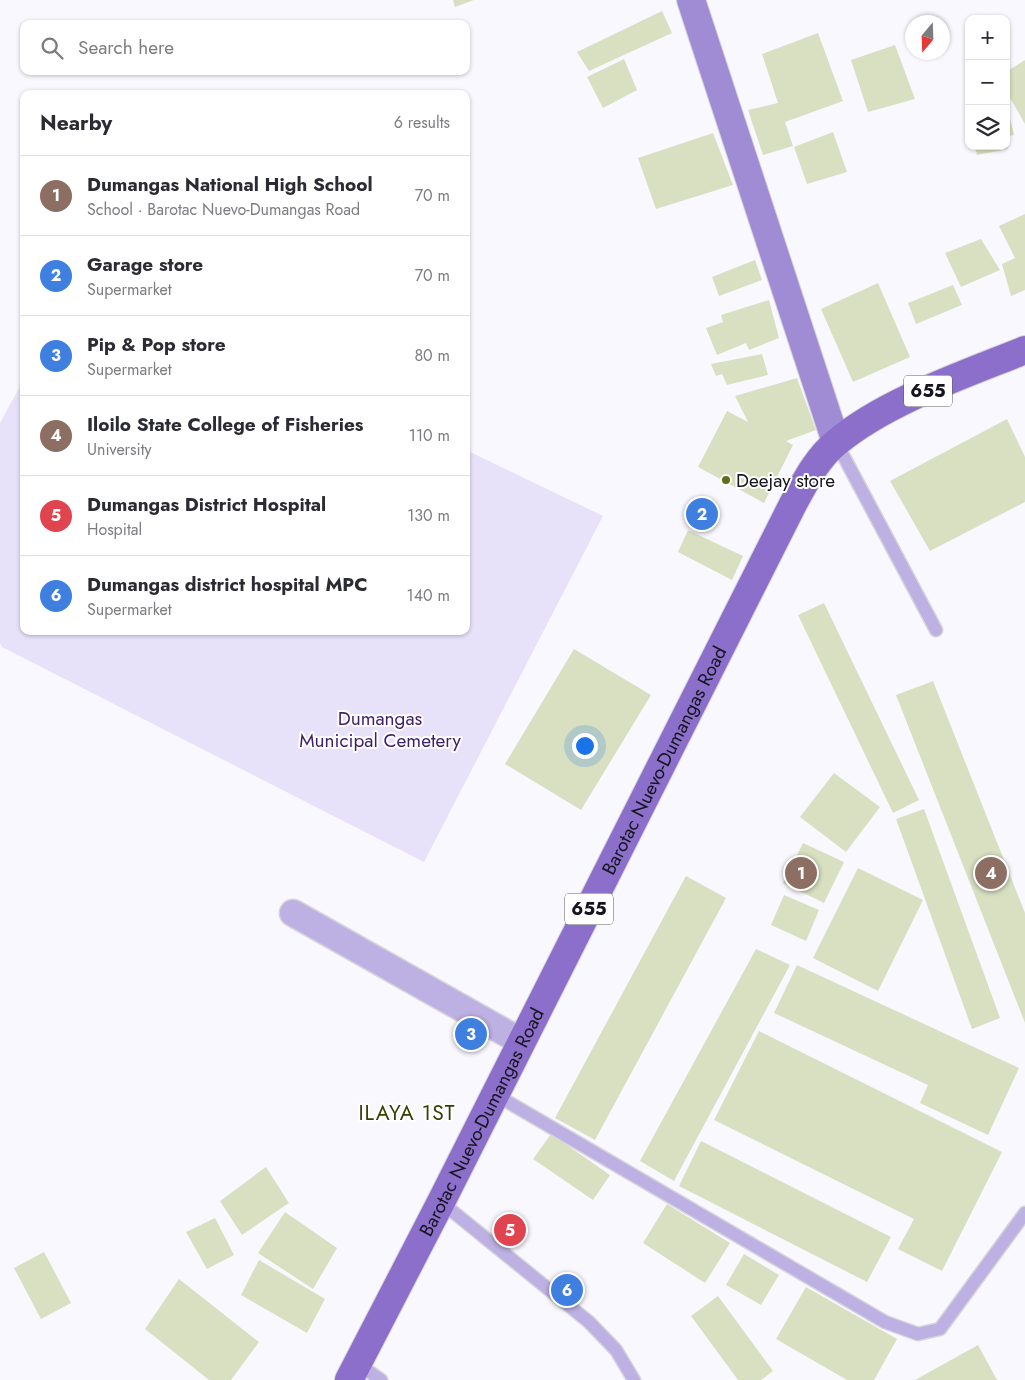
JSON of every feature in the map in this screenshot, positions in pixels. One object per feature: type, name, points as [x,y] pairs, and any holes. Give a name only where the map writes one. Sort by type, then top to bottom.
[{"type":"main road","name":"Barotac Nuevo-Dumangas Road","points":[[354,1372],[442,1202],[793,504],[812,470],[836,442],[889,408],[1025,350]]},
{"type":"street","points":[[690,0],[836,442]]},
{"type":"street","points":[[293,913],[522,1042]]},
{"type":"lane","points":[[836,442],[936,630]]},
{"type":"lane","points":[[496,1095],[885,1322],[918,1334],[940,1329],[1025,1213]]},
{"type":"lane","points":[[442,1202],[589,1322],[616,1350],[634,1380]]},
{"type":"lane","points":[[354,1372],[381,1380]]},
{"type":"green space","name":"Dumangas Municipal Cemetery","points":[[20,386],[20,635],[470,635],[470,452],[603,516],[424,862],[2,647],[0,643],[0,423]]},
{"type":"building","points":[[453,0],[474,0],[455,7]]},
{"type":"building","points":[[662,11],[672,33],[589,71],[577,52]]},
{"type":"building","points":[[818,33],[843,101],[785,122],[793,146],[763,155],[748,110],[778,103],[762,54]]},
{"type":"building","points":[[895,45],[915,99],[868,112],[851,60]]},
{"type":"building","points":[[624,59],[637,90],[603,108],[587,77]]},
{"type":"building","points":[[1025,60],[1025,124],[1010,98],[1010,69]]},
{"type":"building","points":[[1010,118],[1014,135],[1010,136]]},
{"type":"building","points":[[833,132],[847,172],[807,184],[794,147]]},
{"type":"building","points":[[713,133],[733,185],[656,209],[638,158]]},
{"type":"building","points":[[976,150],[1003,150],[977,155]]},
{"type":"building","points":[[1025,214],[1025,290],[1011,296],[1002,264],[1015,258],[999,226]]},
{"type":"building","points":[[981,239],[1000,270],[961,287],[945,253]]},
{"type":"building","points":[[755,260],[762,280],[719,296],[712,277]]},
{"type":"building","points":[[878,283],[910,357],[853,382],[821,309]]},
{"type":"building","points":[[953,285],[962,305],[916,324],[908,303]]},
{"type":"building","points":[[769,300],[779,338],[749,350],[746,343],[717,355],[706,328],[723,322],[721,315]]},
{"type":"building","points":[[762,354],[768,375],[727,385],[722,374],[716,376],[711,364]]},
{"type":"building","points":[[797,378],[816,430],[786,441],[793,445],[764,503],[698,467],[727,411],[748,422],[735,396]]},
{"type":"building","points":[[1007,419],[1025,457],[1025,502],[930,551],[890,481]]},
{"type":"building","points":[[688,530],[743,556],[732,580],[678,552]]},
{"type":"building","points":[[824,603],[919,800],[893,813],[798,615]]},
{"type":"building","points":[[574,649],[651,695],[581,810],[505,764]]},
{"type":"building","points":[[933,681],[1025,913],[1025,1023],[896,695]]},
{"type":"building","points":[[834,773],[880,807],[846,852],[800,817]]},
{"type":"building","points":[[924,809],[1000,1018],[972,1029],[896,819]]},
{"type":"building","points":[[803,843],[844,862],[824,903],[783,883]]},
{"type":"building","points":[[858,868],[923,900],[878,991],[813,958]]},
{"type":"building","points":[[686,876],[726,898],[595,1140],[555,1118]]},
{"type":"building","points":[[784,895],[819,910],[806,941],[771,925]]},
{"type":"building","points":[[756,949],[790,965],[674,1181],[640,1161]]},
{"type":"building","points":[[797,965],[1019,1068],[988,1135],[920,1103],[928,1085],[774,1013]]},
{"type":"building","points":[[759,1031],[1002,1152],[942,1271],[898,1249],[914,1219],[714,1120]]},
{"type":"building","points":[[551,1134],[610,1175],[593,1200],[533,1159]]},
{"type":"building","points":[[701,1141],[891,1237],[867,1282],[679,1186]]},
{"type":"building","points":[[266,1167],[289,1203],[242,1235],[220,1201]]},
{"type":"building","points":[[667,1204],[730,1243],[705,1283],[643,1243]]},
{"type":"building","points":[[285,1212],[337,1248],[313,1289],[258,1253]]},
{"type":"building","points":[[215,1218],[234,1255],[207,1269],[186,1232]]},
{"type":"building","points":[[44,1252],[71,1303],[41,1319],[14,1268]]},
{"type":"building","points":[[744,1254],[779,1275],[761,1305],[726,1285]]},
{"type":"building","points":[[259,1260],[325,1299],[307,1333],[241,1295]]},
{"type":"building","points":[[179,1279],[259,1342],[231,1380],[209,1380],[145,1329]]},
{"type":"building","points":[[806,1287],[897,1339],[874,1380],[847,1380],[776,1339]]},
{"type":"building","points":[[718,1296],[773,1371],[761,1380],[738,1380],[691,1316]]},
{"type":"building","points":[[978,1345],[997,1380],[915,1380]]},
{"type":"place","name":"Deejay store","points":[[726,480]]},
{"type":"place","name":"Garage store","points":[[702,514]]},
{"type":"place","name":"Dumangas National High School","points":[[801,873]]},
{"type":"place","name":"Iloilo State College of Fisheries","points":[[991,873]]},
{"type":"place","name":"Pip & Pop store","points":[[471,1034]]},
{"type":"place","name":"Dumangas District Hospital","points":[[510,1230]]},
{"type":"place","name":"Dumangas district hospital MPC","points":[[567,1290]]},
{"type":"district","name":"ILAYA 1ST","points":[[407,1113]]}]
